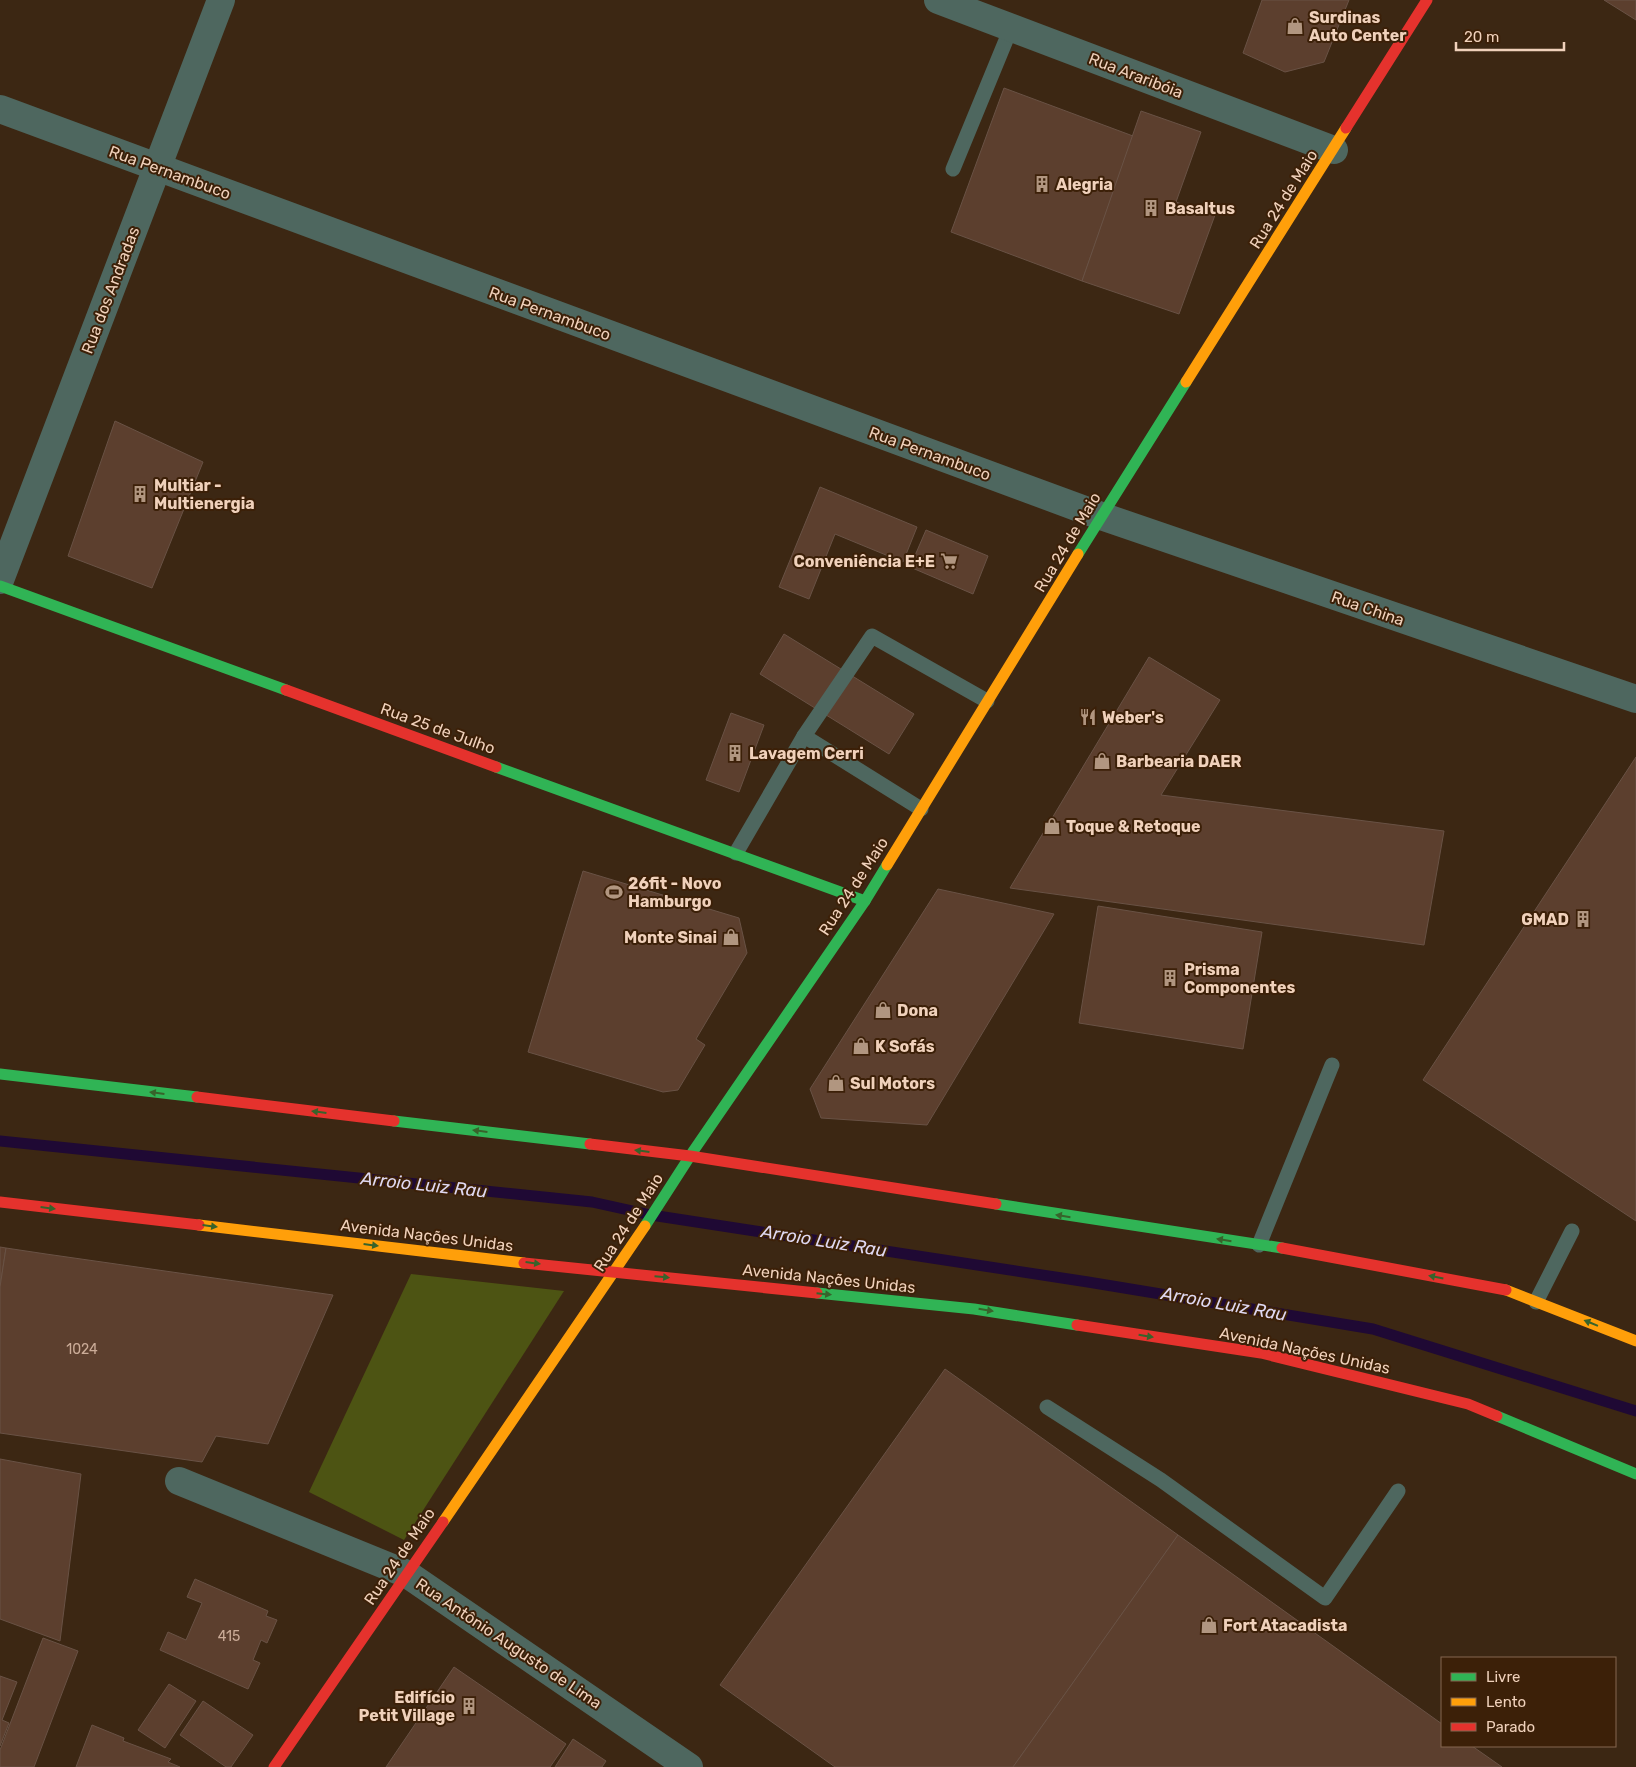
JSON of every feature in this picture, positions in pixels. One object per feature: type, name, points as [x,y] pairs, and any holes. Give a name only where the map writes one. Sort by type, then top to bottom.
[{"type":"main road","name":"Rua 24 de Maio","points":[[274,1767],[614,1273],[690,1156],[865,901],[1101,516],[1334,150],[1426,0]]},
{"type":"main road","name":"Rua 25 de Julho","points":[[0,586],[865,901]]},
{"type":"main road","points":[[0,1074],[690,1156],[1258,1245],[1506,1290],[1636,1341]]},
{"type":"main road","name":"Avenida Nações Unidas","points":[[0,1202],[614,1273],[974,1309],[1260,1353],[1468,1404],[1636,1474]]},
{"type":"street","name":"Rua dos Andradas","points":[[0,580],[221,0]]},
{"type":"street","name":"Rua Araribóia","points":[[938,0],[1334,150]]},
{"type":"street","name":"Rua Pernambuco","points":[[0,109],[1101,516]]},
{"type":"street","name":"Rua China","points":[[1101,516],[1636,699]]},
{"type":"street","name":"Rua Antônio Augusto de Lima","points":[[179,1481],[407,1574],[689,1767]]},
{"type":"lane","points":[[953,169],[1011,28]]},
{"type":"lane","points":[[736,853],[804,736],[872,636],[987,701]]},
{"type":"lane","points":[[804,736],[921,810]]},
{"type":"lane","points":[[1258,1245],[1332,1065]]},
{"type":"lane","points":[[1536,1302],[1572,1231]]},
{"type":"lane","points":[[1047,1407],[1161,1480],[1325,1598],[1398,1490]]},
{"type":"green space","points":[[411,1274],[564,1291],[404,1540],[309,1492]]},
{"type":"building","name":"Surdinas Auto Center","points":[[1262,0],[1349,0],[1324,62],[1285,72],[1243,53]]},
{"type":"building","points":[[1604,0],[1636,0],[1636,20]]},
{"type":"building","name":"Alegria","points":[[1004,88],[1133,136],[1082,281],[951,232]]},
{"type":"building","name":"Basaltus","points":[[1141,111],[1201,132],[1176,202],[1215,215],[1179,314],[1082,281]]},
{"type":"building","name":"Multiar - Multienergia","points":[[115,421],[203,462],[152,588],[68,556]]},
{"type":"building","points":[[820,487],[917,527],[903,562],[835,534],[809,599],[779,587]]},
{"type":"building","name":"Conveniência E+E","points":[[926,530],[988,556],[973,594],[910,567]]},
{"type":"building","points":[[784,634],[914,714],[889,754],[760,674]]},
{"type":"building","points":[[1149,657],[1220,700],[1161,795],[1444,831],[1424,945],[1010,888]]},
{"type":"building","name":"Lavagem Cerri","points":[[731,713],[764,725],[739,792],[706,780]]},
{"type":"building","name":"GMAD","points":[[1636,757],[1636,1221],[1423,1080]]},
{"type":"building","points":[[583,871],[739,918],[747,953],[696,1039],[705,1045],[678,1090],[663,1092],[528,1052]]},
{"type":"building","points":[[938,889],[1054,914],[927,1125],[821,1118],[810,1089]]},
{"type":"building","name":"Prisma Componentes","points":[[1098,906],[1262,932],[1243,1049],[1079,1023]]},
{"type":"building","points":[[0,1247],[6,1248],[0,1287]]},
{"type":"building","points":[[6,1248],[333,1295],[268,1444],[216,1436],[202,1462],[0,1433],[0,1287]]},
{"type":"building","points":[[945,1369],[1178,1535],[1013,1767],[835,1767],[720,1685]]},
{"type":"building","points":[[0,1459],[81,1474],[60,1641],[0,1619]]},
{"type":"building","name":"Fort Atacadista","points":[[1178,1535],[1441,1723],[1441,1747],[1473,1747],[1502,1767],[1013,1767]]},
{"type":"building","points":[[195,1579],[268,1611],[266,1616],[277,1620],[267,1643],[261,1640],[253,1660],[260,1663],[248,1689],[160,1650],[168,1632],[186,1640],[202,1603],[187,1597]]},
{"type":"building","points":[[43,1638],[78,1651],[34,1767],[0,1767],[0,1750]]},
{"type":"building","name":"Edifício Petit Village","points":[[454,1667],[566,1744],[550,1767],[386,1767]]},
{"type":"building","points":[[0,1676],[17,1682],[2,1720],[9,1723],[0,1746]]},
{"type":"building","points":[[169,1684],[196,1701],[165,1748],[138,1730]]},
{"type":"building","points":[[203,1701],[253,1735],[231,1767],[226,1767],[180,1735]]},
{"type":"building","points":[[92,1725],[124,1738],[123,1741],[171,1759],[168,1762],[180,1767],[76,1767]]},
{"type":"building","points":[[573,1739],[606,1761],[602,1767],[555,1767]]},
{"type":"waterway","name":"Arroio Luiz Rau","points":[[0,1141],[592,1202],[651,1215],[1088,1282],[1373,1329],[1636,1411]]},
{"type":"traffic: fast","points":[[1078,554],[1186,382]]},
{"type":"traffic: fast","points":[[0,586],[286,690]]},
{"type":"traffic: fast","points":[[496,767],[865,901]]},
{"type":"traffic: fast","points":[[645,1226],[694,1150],[865,901],[887,865]]},
{"type":"traffic: fast","points":[[0,1074],[197,1097]]},
{"type":"traffic: fast","points":[[394,1121],[590,1144]]},
{"type":"traffic: fast","points":[[996,1204],[1282,1248]]},
{"type":"traffic: fast","points":[[817,1293],[974,1309],[1077,1325]]},
{"type":"traffic: fast","points":[[1497,1416],[1636,1474]]},
{"type":"traffic: slow","points":[[1186,382],[1346,128]]},
{"type":"traffic: slow","points":[[887,865],[1078,554]]},
{"type":"traffic: slow","points":[[199,1225],[524,1263]]},
{"type":"traffic: slow","points":[[443,1522],[645,1226]]},
{"type":"traffic: slow","points":[[1506,1290],[1636,1341]]},
{"type":"traffic: jam","points":[[1346,128],[1427,0]]},
{"type":"traffic: jam","points":[[286,690],[496,767]]},
{"type":"traffic: jam","points":[[197,1097],[394,1121]]},
{"type":"traffic: jam","points":[[590,1144],[690,1156],[996,1204]]},
{"type":"traffic: jam","points":[[0,1202],[199,1225]]},
{"type":"traffic: jam","points":[[1282,1248],[1506,1290]]},
{"type":"traffic: jam","points":[[524,1263],[817,1293]]},
{"type":"traffic: jam","points":[[1077,1325],[1261,1353],[1468,1404],[1497,1416]]},
{"type":"traffic: jam","points":[[274,1767],[443,1522]]},
{"type":"place","name":"Surdinas Auto Center","points":[[1295,26]]},
{"type":"place","name":"Alegria","points":[[1042,184]]},
{"type":"place","name":"Basaltus","points":[[1151,208]]},
{"type":"place","name":"Multiar - Multienergia","points":[[140,494]]},
{"type":"place","name":"Conveniência E+E","points":[[949,561]]},
{"type":"place","name":"Weber's","points":[[1088,717]]},
{"type":"place","name":"Lavagem Cerri","points":[[735,753]]},
{"type":"place","name":"Barbearia DAER","points":[[1102,761]]},
{"type":"place","name":"Toque & Retoque","points":[[1052,826]]},
{"type":"place","name":"26fit - Novo Hamburgo","points":[[614,892]]},
{"type":"place","name":"GMAD","points":[[1583,919]]},
{"type":"place","name":"Monte Sinai","points":[[731,937]]},
{"type":"place","name":"Prisma Componentes","points":[[1170,978]]},
{"type":"place","name":"Dona","points":[[883,1010]]},
{"type":"place","name":"K Sofás","points":[[861,1046]]},
{"type":"place","name":"Sul Motors","points":[[836,1083]]},
{"type":"place","name":"Fort Atacadista","points":[[1209,1625]]},
{"type":"place","name":"Edifício Petit Village","points":[[469,1706]]}]
